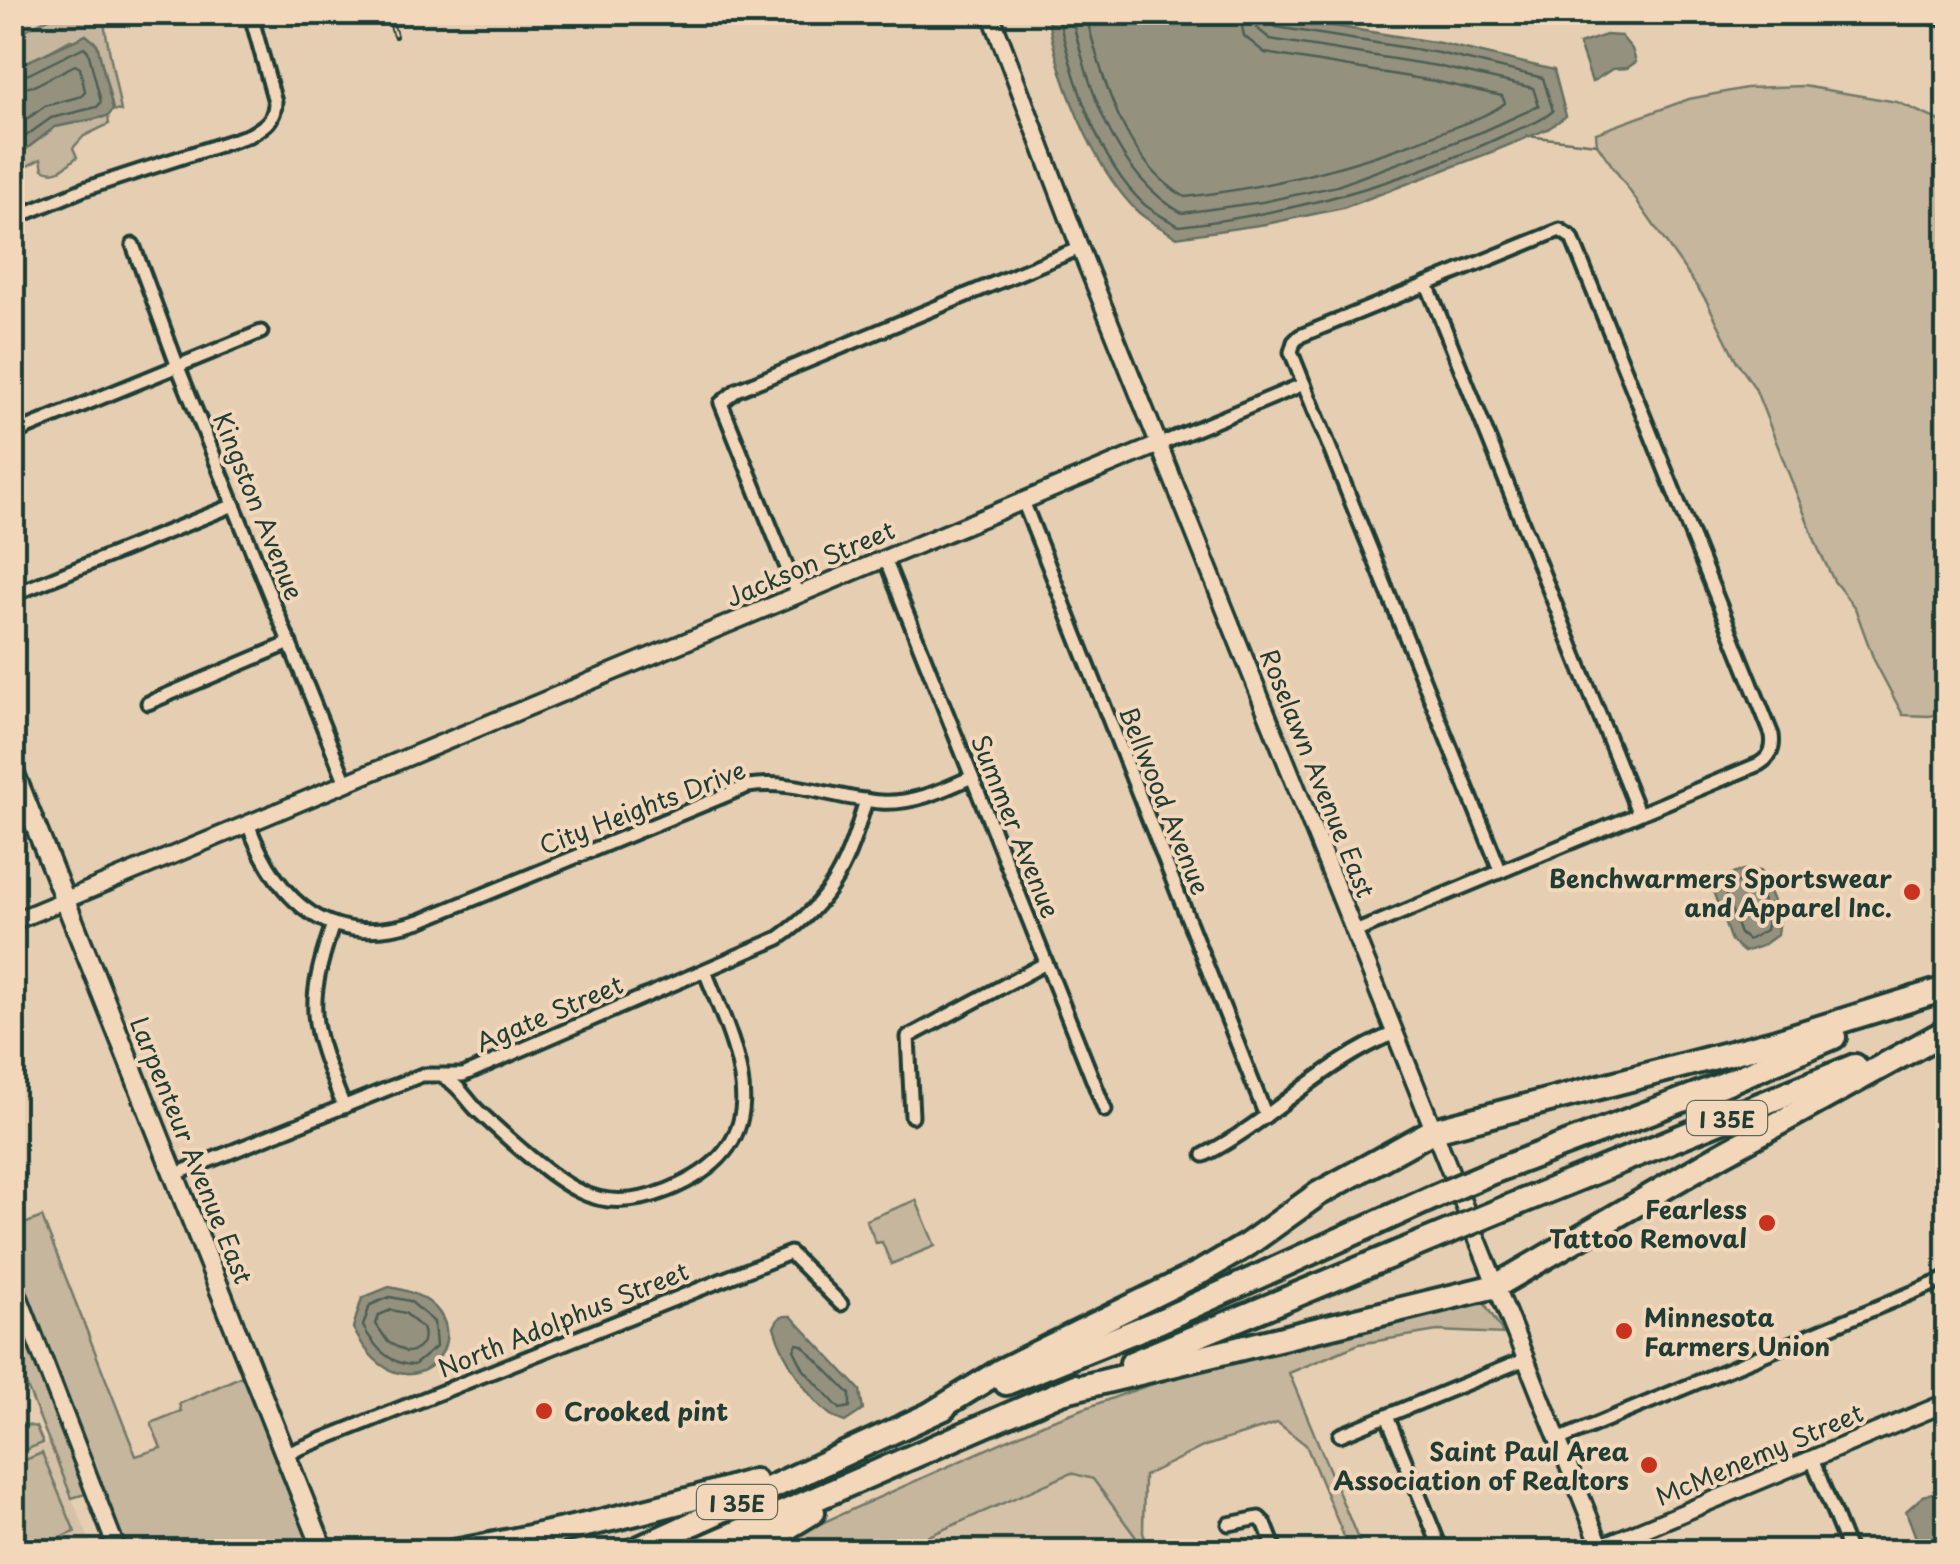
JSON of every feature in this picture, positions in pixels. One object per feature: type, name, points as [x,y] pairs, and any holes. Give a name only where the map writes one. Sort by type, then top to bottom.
[{"type":"highway","points":[[932,1413],[1000,1371],[1201,1272],[1247,1245],[1318,1194],[1434,1130],[1773,1042],[1948,988]]},
{"type":"highway","name":"I 35E","points":[[631,1552],[932,1413],[1160,1321],[1492,1172],[1714,1088],[1948,988]]},
{"type":"highway","points":[[1061,1392],[1496,1286],[1759,1133],[1948,1029]]},
{"type":"highway","name":"I 35E","points":[[693,1552],[1061,1392],[1948,1029]]},
{"type":"highway","points":[[454,1552],[578,1529],[672,1506],[844,1452]]},
{"type":"highway","points":[[748,1552],[891,1465]]},
{"type":"main road","name":"Larpenteur Avenue East","points":[[12,767],[324,1552]]},
{"type":"street","points":[[12,219],[84,189],[250,135],[271,120],[275,102],[250,12]]},
{"type":"street","name":"Roselawn Avenue East","points":[[990,12],[1080,248],[1526,1359],[1598,1550]]},
{"type":"street","points":[[1355,932],[1759,764],[1773,746],[1772,735],[1572,238],[1557,230],[1296,339],[1292,355],[1500,870]]},
{"type":"street","name":"Kingston Avenue","points":[[132,245],[346,784]]},
{"type":"street","points":[[798,595],[721,403],[737,390],[1080,248]]},
{"type":"street","points":[[1427,284],[1638,812]]},
{"type":"street","points":[[12,434],[261,332]]},
{"type":"street","name":"Jackson Street","points":[[12,922],[1304,384]]},
{"type":"street","name":"Bellwood Avenue","points":[[1022,502],[1266,1116]]},
{"type":"street","points":[[12,595],[234,505]]},
{"type":"street","name":"Summer Avenue","points":[[885,559],[1105,1110]]},
{"type":"street","points":[[148,702],[290,644]]},
{"type":"street","name":"City Heights Drive","points":[[334,924],[384,930],[420,921],[748,786],[784,783],[866,800],[919,798],[972,777]]},
{"type":"street","name":"Agate Street","points":[[176,1174],[422,1075],[463,1075],[779,938],[810,914],[842,870],[866,800]]},
{"type":"street","points":[[248,824],[276,883],[301,907],[334,924],[316,979],[314,1015],[321,1048],[344,1107]]},
{"type":"street","points":[[912,1116],[908,1036],[1046,962]]},
{"type":"street","points":[[441,1076],[456,1085],[476,1108],[567,1185],[611,1201],[659,1194],[693,1179],[718,1158],[734,1134],[743,1106],[740,1060],[705,970]]},
{"type":"street","points":[[1204,1156],[1354,1051],[1395,1033]]},
{"type":"street","name":"North Adolphus Street","points":[[286,1454],[790,1253],[841,1304]]},
{"type":"street","points":[[1558,1440],[1948,1278]]},
{"type":"street","points":[[12,1279],[118,1552]]},
{"type":"street","points":[[1340,1436],[1526,1359]]},
{"type":"street","name":"McMenemy Street","points":[[1598,1550],[1948,1402]]},
{"type":"street","points":[[1387,1416],[1442,1552]]},
{"type":"street","points":[[1812,1459],[1848,1548]]},
{"type":"street","points":[[1230,1524],[1259,1518],[1276,1552]]},
{"type":"shaded area","points":[[59,13],[102,13],[121,111],[113,110],[97,44],[70,40],[13,68],[12,37]]},
{"type":"shaded area","points":[[1803,86],[1897,102],[1947,124],[1948,711],[1929,716],[1903,715],[1874,660],[1855,608],[1834,581],[1818,548],[1755,388],[1706,300],[1597,144],[1596,133],[1689,99],[1746,88]]},
{"type":"shaded area","points":[[108,116],[109,124],[84,136],[73,148],[77,157],[61,169],[43,169],[41,159],[13,173],[13,159],[55,127]]},
{"type":"shaded area","points":[[916,1200],[935,1246],[891,1264],[882,1242],[876,1243],[866,1220]]},
{"type":"shaded area","points":[[12,1201],[22,1225],[42,1217],[136,1456],[161,1448],[151,1423],[181,1411],[179,1404],[242,1376],[254,1406],[265,1402],[324,1551],[119,1551],[95,1491],[72,1498],[13,1352]]},
{"type":"shaded area","points":[[1480,1296],[1504,1334],[1437,1331],[1359,1344],[1289,1373],[1363,1551],[1350,1551],[1306,1445],[1278,1423],[1205,1446],[1144,1476],[1143,1533],[1151,1551],[1142,1551],[1093,1479],[1071,1473],[895,1551],[757,1552],[1045,1423],[1129,1392],[1210,1365]]},
{"type":"shaded area","points":[[13,1422],[36,1427],[43,1443],[13,1455]]},
{"type":"shaded area","points":[[49,1443],[94,1551],[13,1552],[13,1457]]},
{"type":"shaded area","points":[[42,1453],[75,1532],[27,1551],[13,1551],[13,1465]]},
{"type":"shaded area","points":[[1071,1473],[1093,1479],[1142,1551],[895,1552]]},
{"type":"water","points":[[1047,13],[1252,13],[1440,43],[1554,70],[1566,116],[1548,129],[1343,208],[1176,237],[1137,211],[1105,170],[1068,91]]},
{"type":"water","points":[[86,35],[97,44],[113,110],[108,116],[55,127],[13,159],[13,68]]},
{"type":"water","points":[[1606,35],[1621,36],[1632,49],[1636,62],[1627,68],[1612,69],[1592,82],[1579,44]]},
{"type":"water","points":[[1743,870],[1760,871],[1779,915],[1777,935],[1744,952],[1731,941],[1713,891],[1722,878]]},
{"type":"water","points":[[389,1287],[425,1299],[443,1318],[446,1339],[438,1358],[422,1371],[400,1373],[376,1360],[353,1328],[362,1298]]},
{"type":"water","points":[[785,1316],[791,1316],[860,1390],[863,1410],[845,1422],[811,1396],[792,1368],[774,1327]]},
{"type":"water","points":[[1945,1489],[1947,1539],[1930,1551],[1921,1551],[1906,1511],[1923,1496]]},
{"type":"waterway","points":[[1527,136],[1597,144]]},
{"type":"railway","points":[[388,12],[395,36]]},
{"type":"railway","points":[[1881,12],[1948,27]]},
{"type":"place","name":"Benchwarmers Sportswear and Apparel Inc.","points":[[1912,892]]},
{"type":"place","name":"Fearless Tattoo Removal","points":[[1767,1223]]},
{"type":"place","name":"Minnesota Farmers Union","points":[[1624,1331]]},
{"type":"place","name":"Crooked pint","points":[[544,1411]]},
{"type":"place","name":"Saint Paul Area Association of Realtors","points":[[1649,1465]]}]
